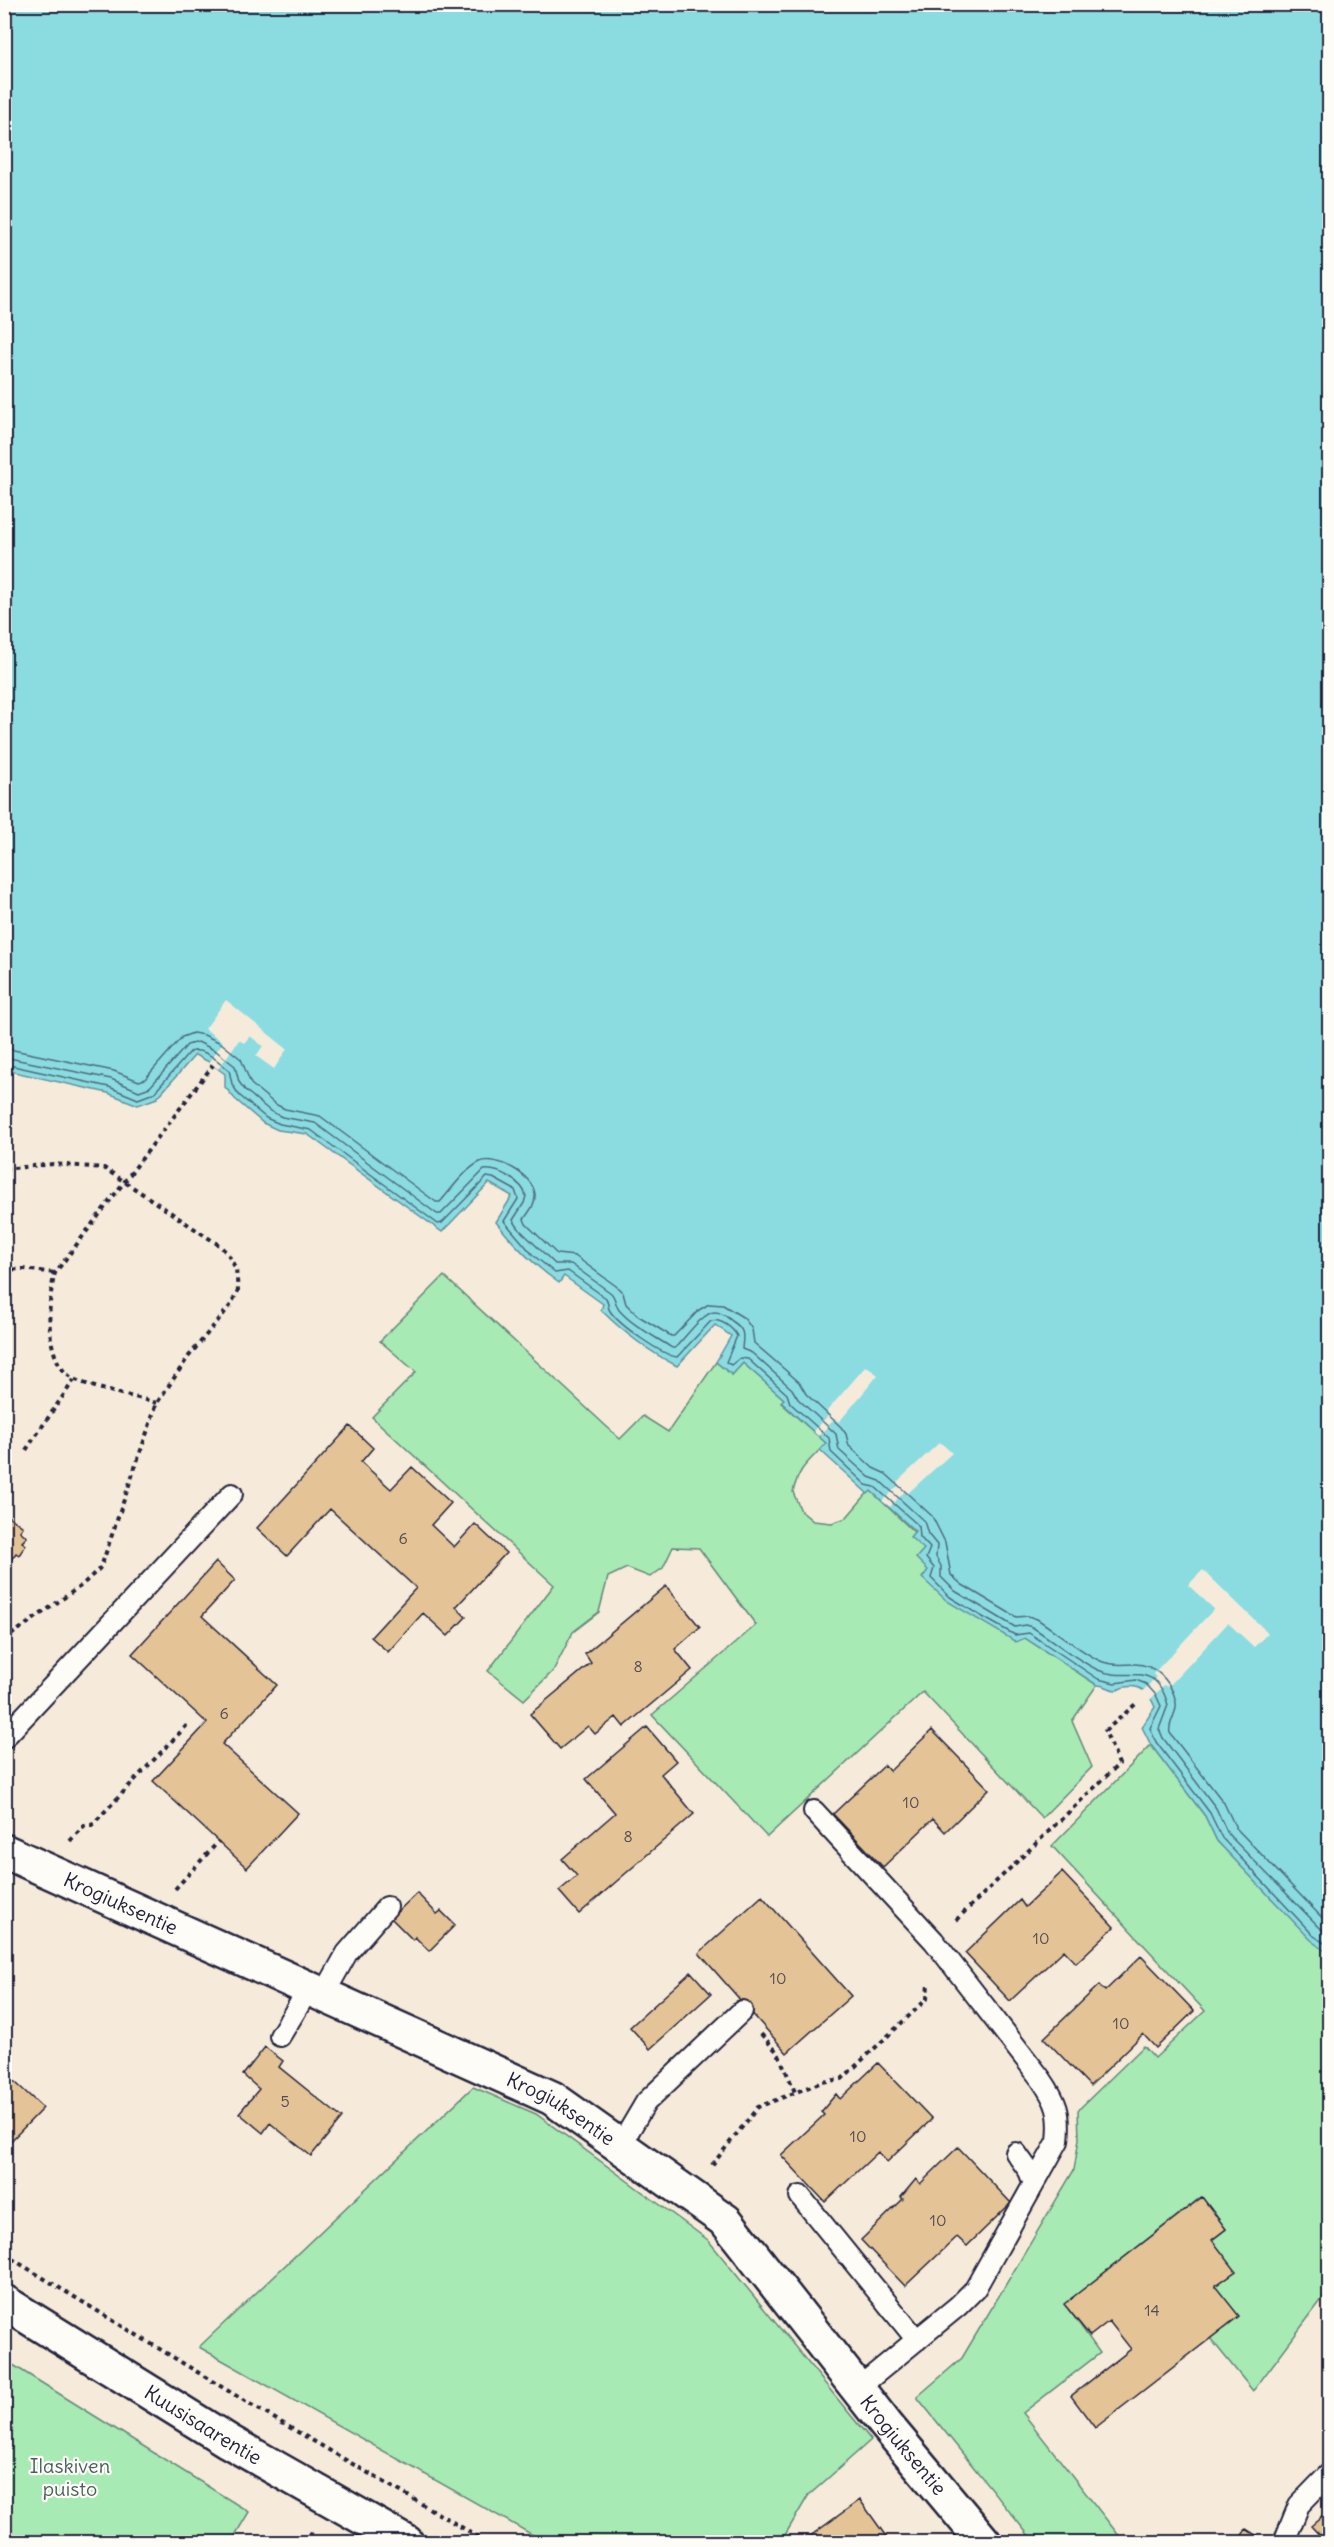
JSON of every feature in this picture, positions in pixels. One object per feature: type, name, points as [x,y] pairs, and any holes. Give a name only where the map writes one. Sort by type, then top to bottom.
[{"type":"street","name":"Krogiuksentie","points":[[4,1851],[552,2098],[726,2221],[984,2542]]},
{"type":"street","name":"Kuusisaarentie","points":[[4,2302],[228,2441],[406,2542]]},
{"type":"lane","points":[[4,1738],[232,1494]]},
{"type":"lane","points":[[814,1811],[934,1941],[1056,2100],[1060,2123],[1058,2141],[975,2289],[858,2388]]},
{"type":"lane","points":[[280,2036],[387,1907]]},
{"type":"lane","points":[[620,2146],[646,2102],[742,2011]]},
{"type":"lane","points":[[1016,2153],[1029,2171],[1034,2184]]},
{"type":"lane","points":[[800,2196],[917,2340]]},
{"type":"lane","points":[[1284,2542],[1299,2505],[1329,2473]]},
{"type":"path","points":[[157,1403],[74,1380],[62,1369],[49,1329],[48,1312],[55,1273],[213,1065]]},
{"type":"path","points":[[4,1169],[53,1164],[104,1168],[219,1245],[228,1254],[236,1269],[238,1279],[238,1292],[230,1306],[189,1356],[157,1403],[100,1568],[82,1585],[4,1640]]},
{"type":"path","points":[[4,1270],[24,1269],[55,1273]]},
{"type":"path","points":[[26,1450],[74,1380]]},
{"type":"path","points":[[934,1941],[1119,1764],[1105,1731],[1138,1702]]},
{"type":"path","points":[[69,1842],[85,1825],[92,1825],[187,1725]]},
{"type":"path","points":[[170,1894],[219,1841]]},
{"type":"path","points":[[708,2170],[758,2107],[822,2082],[843,2079],[922,2004]]},
{"type":"path","points":[[742,2011],[778,2054],[795,2092]]},
{"type":"path","points":[[4,2254],[243,2400],[487,2542]]},
{"type":"path","points":[[304,2542],[312,2532]]},
{"type":"green space","points":[[444,1276],[620,1439],[643,1416],[668,1432],[716,1362],[732,1375],[743,1363],[784,1399],[781,1403],[826,1443],[806,1464],[796,1483],[793,1492],[801,1511],[813,1521],[832,1523],[846,1518],[870,1490],[1025,1638],[1097,1685],[1072,1721],[1092,1767],[1042,1818],[923,1692],[767,1837],[652,1715],[756,1625],[699,1548],[673,1547],[663,1568],[650,1577],[627,1568],[608,1577],[599,1612],[573,1632],[553,1671],[524,1700],[488,1671],[554,1585],[372,1417],[416,1372],[380,1341]]},
{"type":"green space","points":[[1151,1745],[1205,1816],[1217,1841],[1329,1953],[1329,2290],[1253,2391],[1210,2338],[1215,2286],[1235,2271],[1212,2240],[1226,2229],[1201,2197],[1065,2304],[1100,2353],[1023,2413],[1124,2542],[1034,2542],[917,2397],[962,2358],[1074,2170],[1079,2139],[1078,2110],[1144,2046],[1155,2058],[1205,2011],[1052,1846]]},
{"type":"green space","points":[[473,2087],[536,2114],[708,2240],[871,2440],[808,2496],[781,2542],[545,2542],[199,2347]]},
{"type":"green space","name":"Ilaskiven puisto","points":[[5,2360],[249,2512],[231,2542],[5,2542]]},
{"type":"water","points":[[5,5],[1329,5],[1329,1953],[1311,1940],[1217,1841],[1205,1816],[1151,1745],[1142,1727],[1155,1707],[1147,1694],[1140,1688],[1131,1686],[1116,1690],[1097,1685],[1025,1638],[1016,1642],[947,1601],[922,1578],[928,1570],[916,1558],[924,1549],[910,1537],[915,1531],[871,1491],[868,1494],[820,1450],[826,1443],[781,1402],[784,1399],[743,1363],[732,1375],[716,1362],[731,1336],[715,1325],[677,1366],[646,1348],[618,1326],[601,1310],[603,1304],[564,1276],[559,1283],[518,1247],[496,1222],[512,1196],[489,1183],[442,1232],[307,1134],[278,1130],[263,1123],[235,1099],[225,1087],[225,1074],[195,1055],[157,1098],[138,1105],[108,1093],[5,1070]]},
{"type":"pier","points":[[226,1000],[287,1049],[274,1069],[256,1056],[263,1046],[250,1036],[244,1043],[239,1040],[218,1069],[209,1062],[223,1042],[205,1029]]},
{"type":"pier","points":[[866,1366],[878,1375],[839,1422],[835,1419],[818,1436],[813,1431],[829,1415],[827,1411]]},
{"type":"pier","points":[[940,1442],[952,1453],[907,1494],[904,1492],[890,1507],[882,1501],[899,1485],[897,1482]]},
{"type":"pier","points":[[1203,1570],[1268,1633],[1254,1647],[1228,1623],[1168,1687],[1164,1685],[1149,1701],[1142,1692],[1156,1677],[1153,1674],[1214,1609],[1188,1585]]},
{"type":"building","points":[[350,1426],[373,1448],[361,1462],[391,1489],[412,1467],[451,1503],[431,1525],[454,1547],[475,1524],[506,1553],[456,1607],[466,1617],[448,1636],[423,1613],[388,1652],[371,1637],[416,1588],[330,1509],[287,1556],[257,1528]]},
{"type":"building","points":[[4,1513],[23,1527],[20,1531],[27,1537],[22,1542],[26,1545],[19,1555],[16,1553],[4,1569]]},
{"type":"building","points":[[216,1562],[235,1580],[202,1616],[277,1685],[222,1744],[298,1813],[247,1868],[153,1781],[207,1723],[132,1654]]},
{"type":"building","points":[[666,1586],[700,1627],[675,1649],[692,1670],[624,1727],[616,1717],[595,1734],[588,1726],[560,1749],[530,1714],[591,1663],[585,1654]]},
{"type":"building","points":[[647,1727],[676,1761],[661,1774],[694,1814],[579,1914],[559,1891],[577,1876],[562,1859],[615,1813],[586,1779]]},
{"type":"building","points":[[932,1730],[989,1789],[945,1832],[933,1819],[883,1867],[833,1814],[885,1765],[890,1771]]},
{"type":"building","points":[[1062,1872],[1114,1927],[1076,1963],[1064,1950],[1010,2001],[965,1953],[1020,1900],[1025,1907]]},
{"type":"building","points":[[417,1893],[437,1914],[441,1911],[455,1925],[429,1951],[415,1937],[413,1940],[391,1918]]},
{"type":"building","points":[[762,1896],[851,1996],[787,2053],[699,1953]]},
{"type":"building","points":[[1141,1956],[1194,2011],[1156,2048],[1143,2034],[1090,2086],[1044,2038],[1099,1985],[1105,1991]]},
{"type":"building","points":[[691,1972],[711,1994],[650,2049],[630,2027]]},
{"type":"building","points":[[265,2047],[283,2061],[279,2067],[342,2118],[311,2156],[270,2123],[263,2133],[239,2113],[259,2089],[243,2075]]},
{"type":"building","points":[[878,2063],[932,2119],[887,2162],[878,2152],[825,2202],[781,2155],[824,2115],[821,2112],[836,2094],[840,2099]]},
{"type":"building","points":[[4,2072],[43,2108],[4,2148]]},
{"type":"building","points":[[958,2147],[1011,2203],[967,2246],[957,2237],[905,2286],[861,2240],[903,2199],[901,2197],[916,2179],[920,2184]]},
{"type":"building","points":[[1202,2197],[1226,2229],[1212,2240],[1236,2271],[1215,2286],[1239,2316],[1095,2428],[1071,2396],[1131,2349],[1109,2321],[1090,2336],[1064,2304]]},
{"type":"building","points":[[860,2500],[890,2542],[812,2542],[809,2537]]},
{"type":"building","points":[[1330,2510],[1330,2542],[1326,2542],[1311,2526]]},
{"type":"building","points":[[1246,2529],[1265,2541],[1238,2542]]}]
